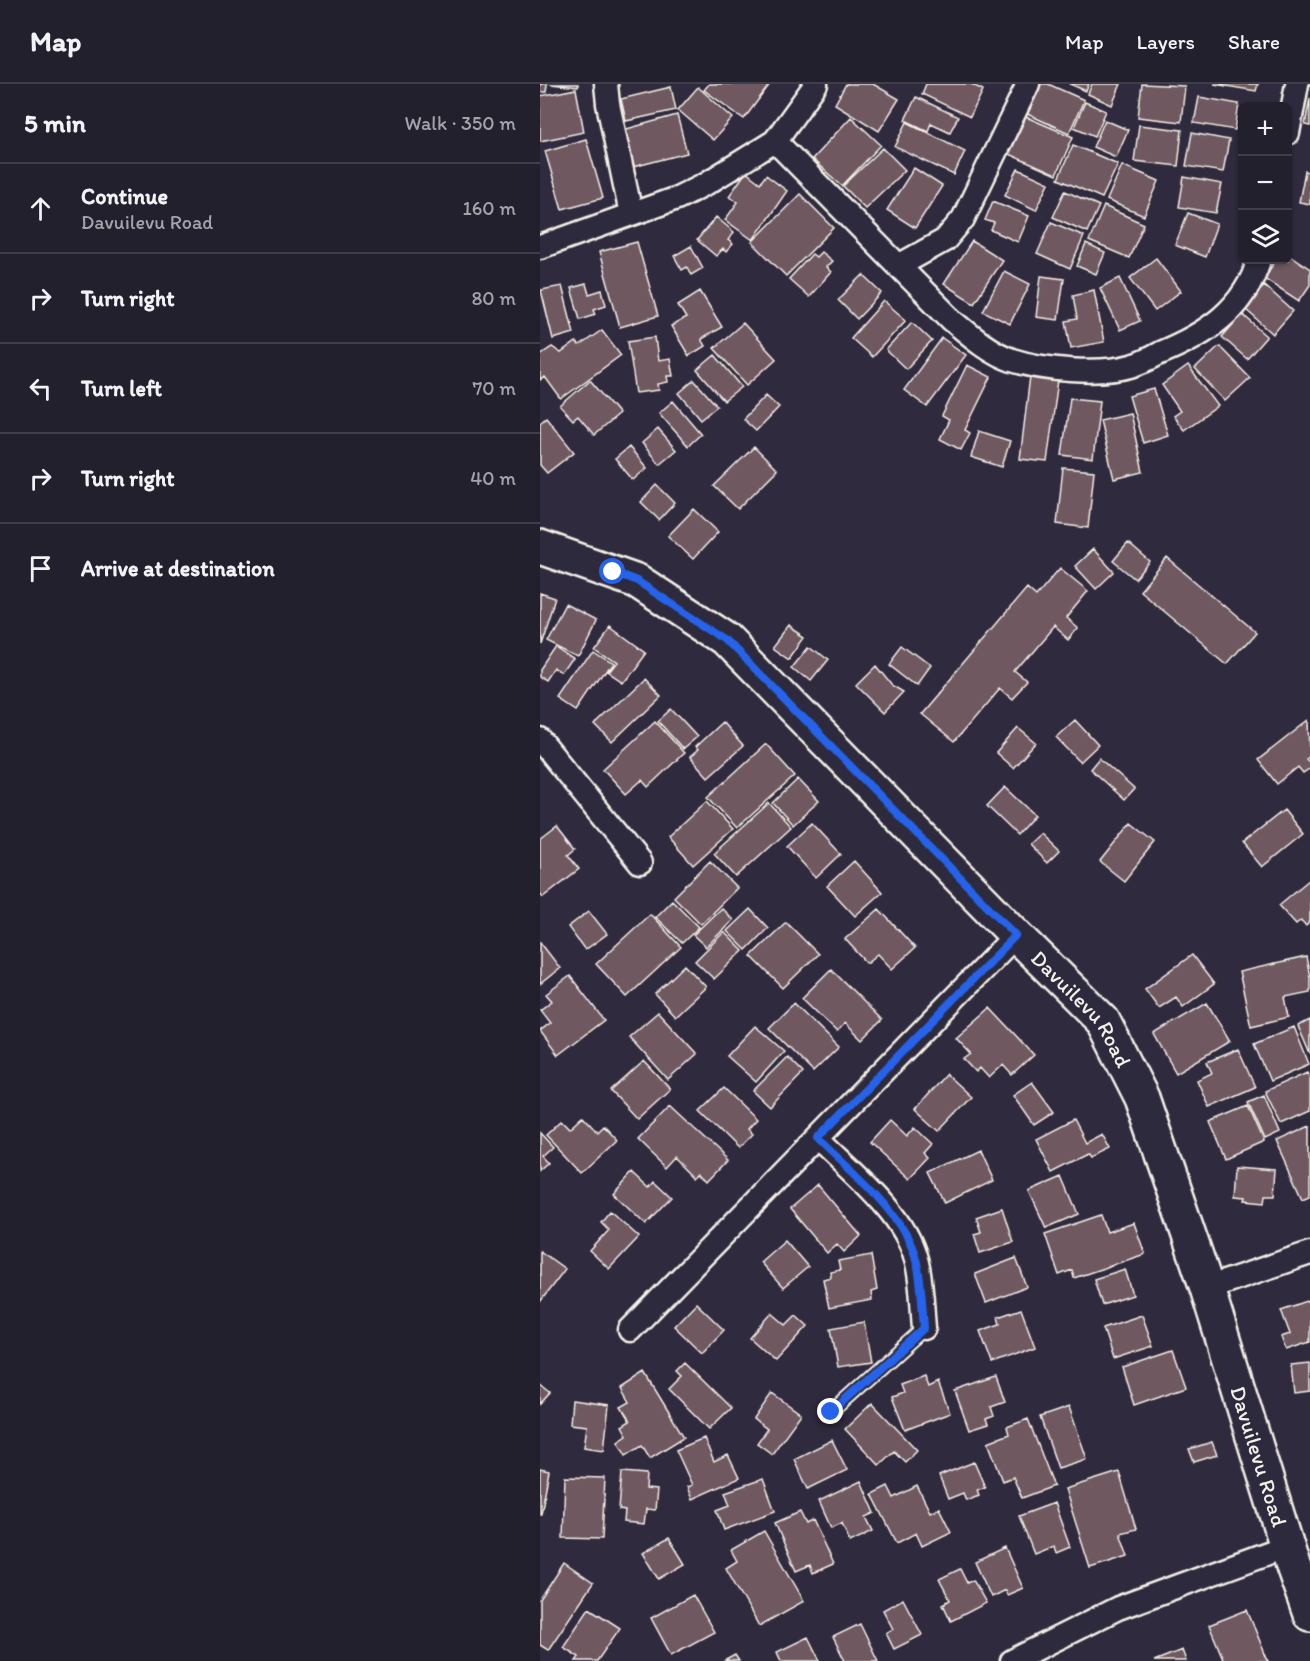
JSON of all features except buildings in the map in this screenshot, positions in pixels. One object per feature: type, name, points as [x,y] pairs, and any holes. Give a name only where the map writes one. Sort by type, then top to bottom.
[{"type":"street","points":[[606,84],[608,104],[631,214]]},
{"type":"street","points":[[540,247],[677,198],[707,183],[775,141],[816,84]]},
{"type":"street","points":[[900,265],[945,240],[963,219],[1028,84]]},
{"type":"street","points":[[1292,108],[1297,84]]},
{"type":"street","points":[[775,141],[952,320],[982,345],[1010,359],[1041,367],[1086,371],[1130,366],[1192,340],[1229,313],[1254,276],[1258,264]]},
{"type":"street","name":"Davuilevu Road","points":[[540,547],[637,581],[727,640],[1103,1021],[1142,1098],[1207,1288],[1310,1614]]},
{"type":"street","points":[[540,740],[640,863]]},
{"type":"street","points":[[630,1330],[1016,935]]},
{"type":"street","points":[[818,1138],[872,1192],[904,1230],[916,1259],[924,1328]]},
{"type":"street","points":[[1207,1288],[1310,1253]]},
{"type":"street","points":[[1012,1661],[1045,1653],[1118,1608],[1287,1546]]},
{"type":"lane","points":[[831,1412],[924,1328]]},
{"type":"route","points":[[613,572],[637,581],[727,640],[1016,935],[818,1138],[872,1192],[904,1230],[916,1259],[924,1328],[831,1412]]}]
